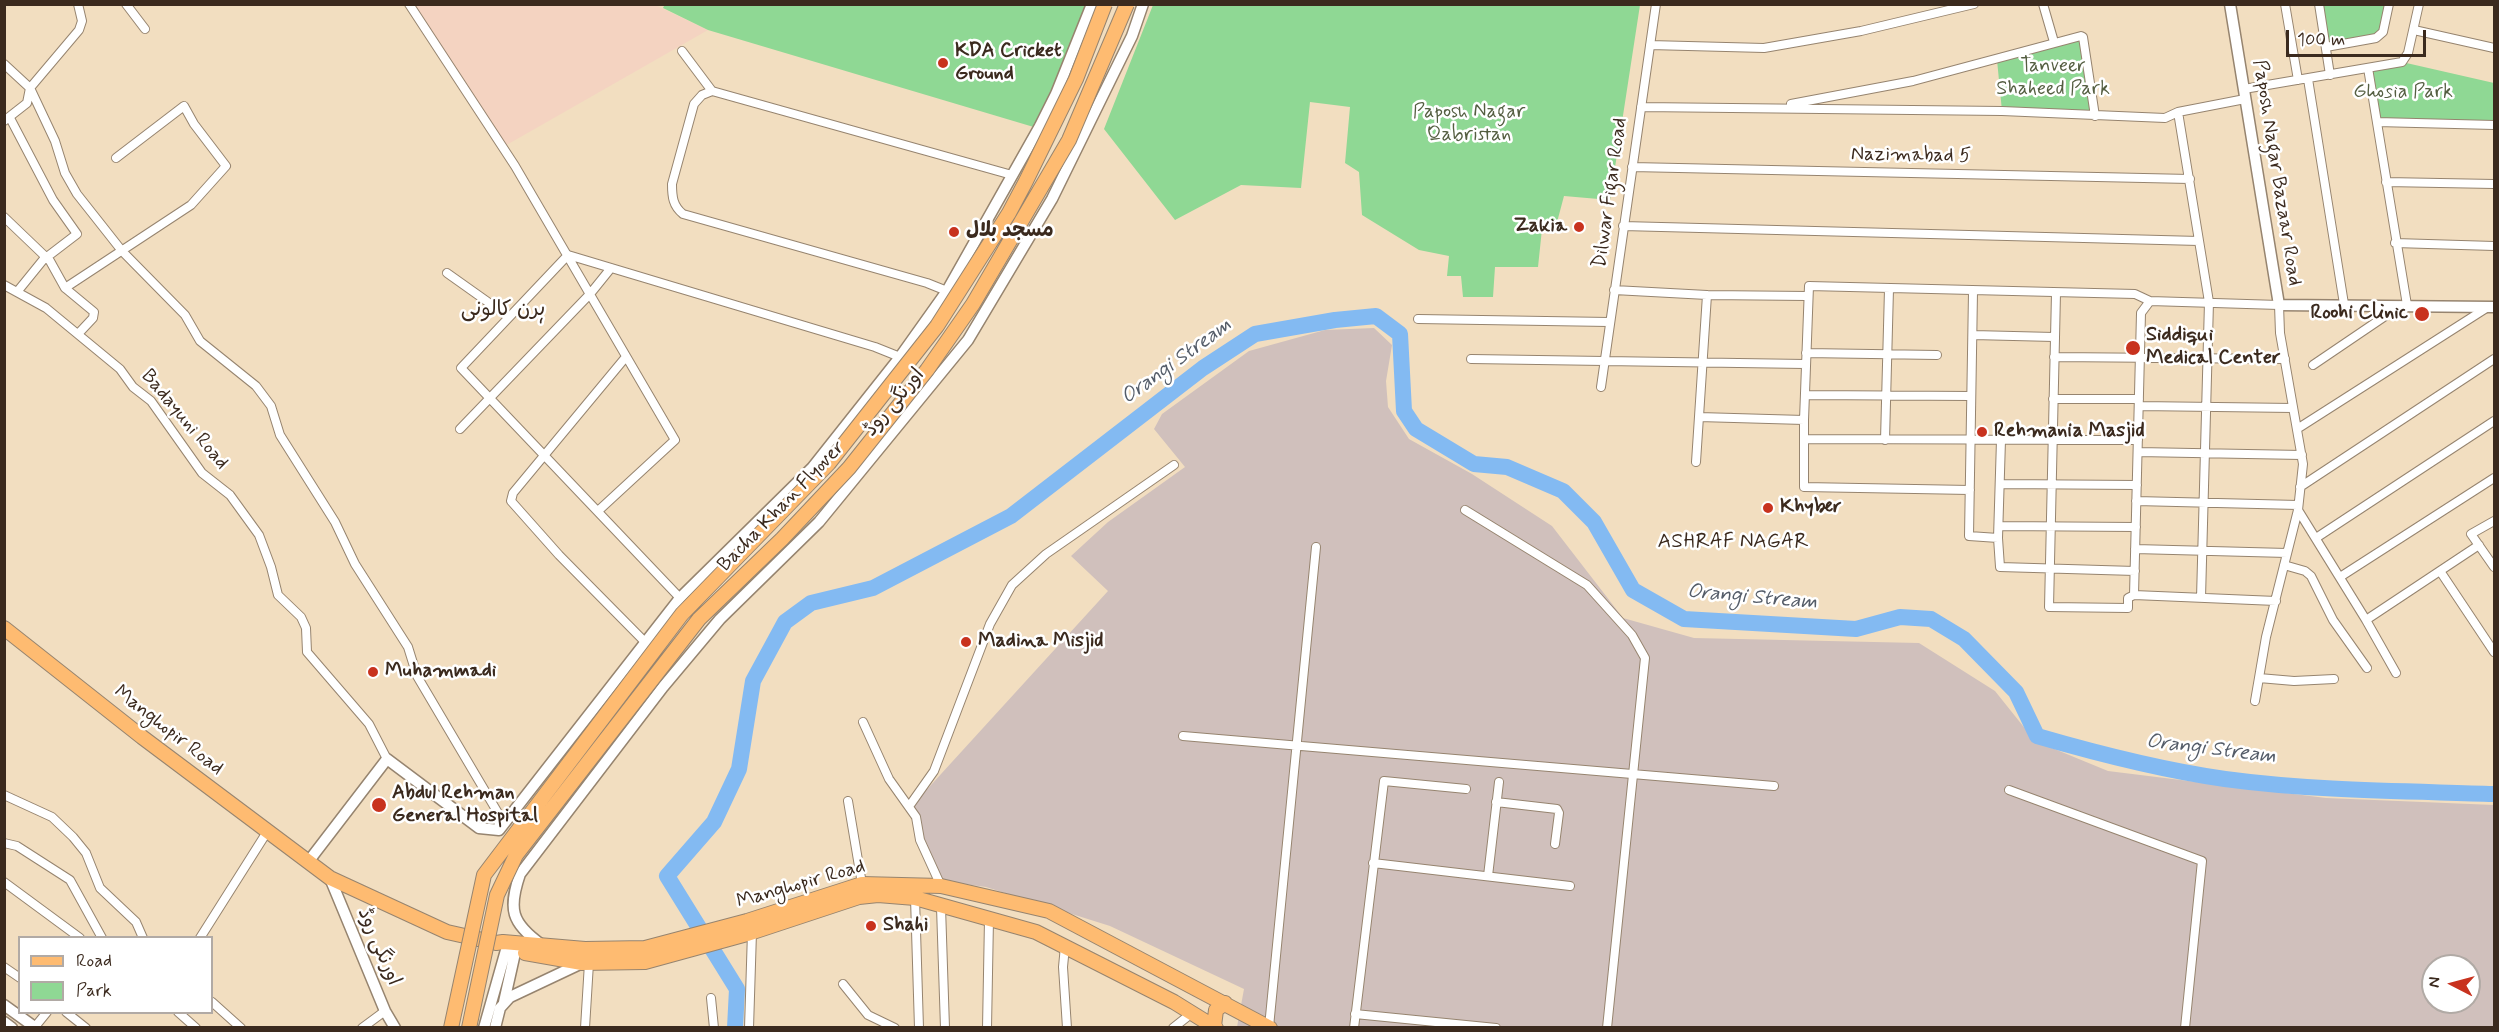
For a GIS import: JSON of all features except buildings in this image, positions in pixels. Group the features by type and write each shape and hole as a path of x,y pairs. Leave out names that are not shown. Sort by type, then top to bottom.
{"main road":[{"name":"Bacha Khan Flyover","path":"451,1028 484,875 682,614 830,463 937,326 1009,213 1076,79 1106,4"},
{"name":"Bacha Khan Flyover","path":"469,1028 497,895 516,855 699,619 849,468 927,370 973,304 1070,140 1127,4"},
{"name":"Manghopir Road","path":"4,628 330,878 447,932 586,963 645,955 748,929 859,897 878,895 915,898 1036,932 1215,1027"},
{"name":"Manghopir Road","path":"748,929 862,884 941,886 1049,911 1269,1027"},
{"name":"Manghopir Road","path":"508,946 615,950 645,955"},
{"path":"1192,1013 1205,1011 1210,1004 1210,995"},
{"path":"1215,1027 1216,1010 1225,1003"}],"street":[{"path":"17,292 47,259 75,238 76,230 53,200 7,120 27,103 30,88 79,30 82,21 78,4"},
{"path":"126,4 145,29"},
{"path":"409,4 515,166 625,358 675,440 598,511"},
{"name":"اورنگی روڈ","path":"499,830 680,598 812,468 900,357 947,291 1012,175 1056,94 1092,4"},
{"name":"اورنگی روڈ","path":"545,947 517,922 512,909 520,874 663,687 720,619 819,522 968,340 1052,199 1132,36 1143,4"},
{"name":"Dilwar Figar Road","path":"1601,387 1656,4"},
{"path":"1650,45 1764,48 1861,31 1974,4"},
{"path":"2043,4 2054,42"},
{"name":"Paposh Nagar Bazaar Road","path":"2230,4 2302,455 2298,508 2255,701"},
{"path":"2285,4 2298,80"},
{"path":"2319,4 2330,75"},
{"path":"2326,47 2376,38 2383,32 2389,4"},
{"path":"1641,107 1773,107 2165,118 2178,112 2298,80 2402,62 2408,53 2419,4"},
{"path":"2414,30 2494,48"},
{"path":"1773,107 1913,81 2054,42 2083,37 2095,116"},
{"path":"682,51 712,91 1012,175"},
{"path":"4,64 30,88 69,180 122,251 185,315 200,341 256,386 271,406 280,435 335,522 355,564 408,647 417,676 498,813 499,830 479,828 387,759 308,862"},
{"path":"2368,68 2405,305"},
{"path":"2308,78 2344,304"},
{"path":"712,91 702,96 694,104 672,184 672,198 677,209 683,214 927,283 947,291"},
{"path":"65,288 191,205 226,166 194,124 184,106 116,158"},
{"path":"2178,112 2209,302 2201,598"},
{"path":"2377,122 2494,125"},
{"name":"Nazimabad 5","path":"1632,167 2190,179"},
{"path":"2386,182 2494,184"},
{"path":"4,217 47,259 65,288 94,314 78,334"},
{"path":"1623,226 2199,241"},
{"path":"2395,243 2494,246"},
{"path":"568,255 875,347 900,357"},
{"path":"568,255 461,368 680,598"},
{"path":"460,429 590,294 610,268"},
{"path":"447,273 509,317"},
{"name":"Badayuni Road","path":"4,285 46,308 120,369 133,387 151,401 202,473 230,495 259,535 272,567 278,595 301,617 306,628 306,652 369,724 387,759"},
{"path":"1970,490 1806,488 1804,420 1809,286 1973,292 2135,294 2150,301 2279,305 2491,307"},
{"path":"1885,440 1889,289"},
{"path":"1614,290 1707,295 1807,296"},
{"path":"1973,292 1969,536 1998,538"},
{"path":"2056,293 2049,607 2128,608 2128,598 2134,595 2276,601"},
{"path":"1696,462 1707,295"},
{"path":"2134,595 2141,314 2150,301"},
{"path":"2313,365 2405,305"},
{"path":"2297,429 2491,307"},
{"path":"1418,319 1609,322"},
{"path":"1972,335 2054,337"},
{"path":"1806,353 1937,355"},
{"path":"2054,357 2285,359"},
{"path":"625,358 546,456 513,492 513,505 646,643"},
{"path":"1471,358 1805,364"},
{"path":"2300,487 2494,359"},
{"path":"1805,395 1971,396"},
{"path":"2052,399 2206,407 2294,408"},
{"path":"1699,417 1804,420"},
{"path":"2316,538 2494,421"},
{"path":"1805,439 2138,440"},
{"path":"2001,440 1998,538 2000,567 2135,571"},
{"path":"2138,452 2302,455"},
{"path":"910,805 934,771 990,624 1012,585 1046,554 1174,465"},
{"path":"2340,577 2494,478"},
{"path":"2000,484 2137,485"},
{"path":"2136,501 2203,502 2298,508 2396,673"},
{"path":"1466,510 1587,585 1641,646 1645,658 1606,1028"},
{"path":"2494,521 2471,534 2494,567"},
{"path":"1999,526 2136,527"},
{"path":"2366,620 2479,545"},
{"path":"1269,1027 1316,547"},
{"path":"2135,549 2288,553"},
{"path":"2284,565 2306,571 2311,576 2333,620 2367,668"},
{"path":"2440,571 2494,652"},
{"path":"2259,678 2294,681 2334,680"},
{"path":"863,723 889,779 910,805 919,825 920,840 941,886"},
{"path":"1184,735 1774,786"},
{"path":"1354,1028 1384,781 1466,789"},
{"path":"1488,876 1499,782"},
{"path":"2009,790 2202,861 2185,1028"},
{"path":"4,795 52,817 73,837 86,853 100,888 136,922 142,936"},
{"path":"848,801 862,884"},
{"path":"1496,802 1557,808 1559,813 1555,844"},
{"path":"201,936 267,831"},
{"path":"4,843 16,846 70,880 101,936"},
{"path":"1373,862 1570,886"},
{"name":"اورنگی روڈ","path":"330,878 385,1011 395,1028"},
{"path":"4,882 77,936"},
{"path":"915,898 919,1028"},
{"path":"941,907 945,1028"},
{"path":"987,1028 989,919"},
{"path":"748,929 749,1028"},
{"path":"495,1028 504,1002 508,946"},
{"path":"483,1028 489,1002 508,946"},
{"path":"1065,946 1063,967 1067,1028"},
{"path":"504,1002 586,963 585,1028"},
{"path":"4,967 18,977"},
{"path":"843,984 868,1015 895,1028"},
{"path":"711,998 714,1028"},
{"path":"213,1003 242,1028"},
{"path":"4,1005 35,1027 45,1014"},
{"path":"362,1028 385,1011"},
{"path":"1173,1028 1192,1013"},
{"path":"68,1014 86,1028"},
{"path":"180,1014 196,1028"},
{"path":"1355,1014 1496,1028"},
{"path":"4,1022 12,1028"}],"shaded area":[{"path":"409,5 655,5 708,30 503,147"},
{"path":"1374,328 1392,345 1386,381 1388,407 1409,439 1472,474 1552,526 1623,618 1694,638 1919,643 1995,691 2035,741 2108,771 2326,798 2494,805 2494,1027 1237,1027 1244,989 1110,926 986,887 942,881 910,808 1108,591 1071,556 1108,522 1185,467 1154,429 1162,414 1249,351 1325,330"}],"green space":[{"name":"KDA Cricket Ground","path":"665,4 1094,5 1037,128 708,30 663,8"},
{"name":"Paposh Nagar Qabristan","path":"1153,5 1640,5 1610,200 1564,196 1556,226 1542,229 1538,267 1495,267 1493,297 1463,297 1461,276 1447,276 1449,256 1419,250 1362,215 1359,172 1345,163 1350,107 1310,102 1301,188 1241,185 1175,220 1104,129"},
{"path":"2319,5 2389,5 2383,32 2376,38 2326,47"},
{"name":"Tanveer Shaheed Park","path":"2083,37 2095,116 2002,111 1997,60"},
{"name":"Ghosia Park","path":"2402,62 2494,83 2494,125 2377,122 2368,68"}],"waterway":[{"name":"Orangi Stream","path":"735,1028 737,989 667,876 714,822 739,769 753,681 785,622 811,603 873,588 1011,516 1203,368 1255,334 1335,320 1376,316 1400,334 1404,411 1416,429 1474,464 1507,467 1563,491 1594,522 1633,590 1684,619 1856,629 1900,617 1931,619 1964,639 2016,692 2037,736 2130,761 2225,779 2326,788 2494,794"}],"place":[{"name":"KDA Cricket Ground","path":"943,63"},
{"name":"Zakia","path":"1579,227"},
{"name":"مسجد بلال","path":"954,232"},
{"name":"Roohi Clinic","path":"2422,314"},
{"name":"Siddiqui Medical Center","path":"2133,348"},
{"name":"Rehmania Masjid","path":"1982,432"},
{"name":"Khyber","path":"1768,508"},
{"name":"Madina Misjid","path":"966,642"},
{"name":"Muhammadi","path":"373,672"},
{"name":"Abdul Rehman General Hospital","path":"379,805"},
{"name":"Shahi","path":"871,926"}],"district":[{"name":"ہرن کالونی","path":"503,311"},
{"name":"ASHRAF NAGAR","path":"1733,543"}]}
